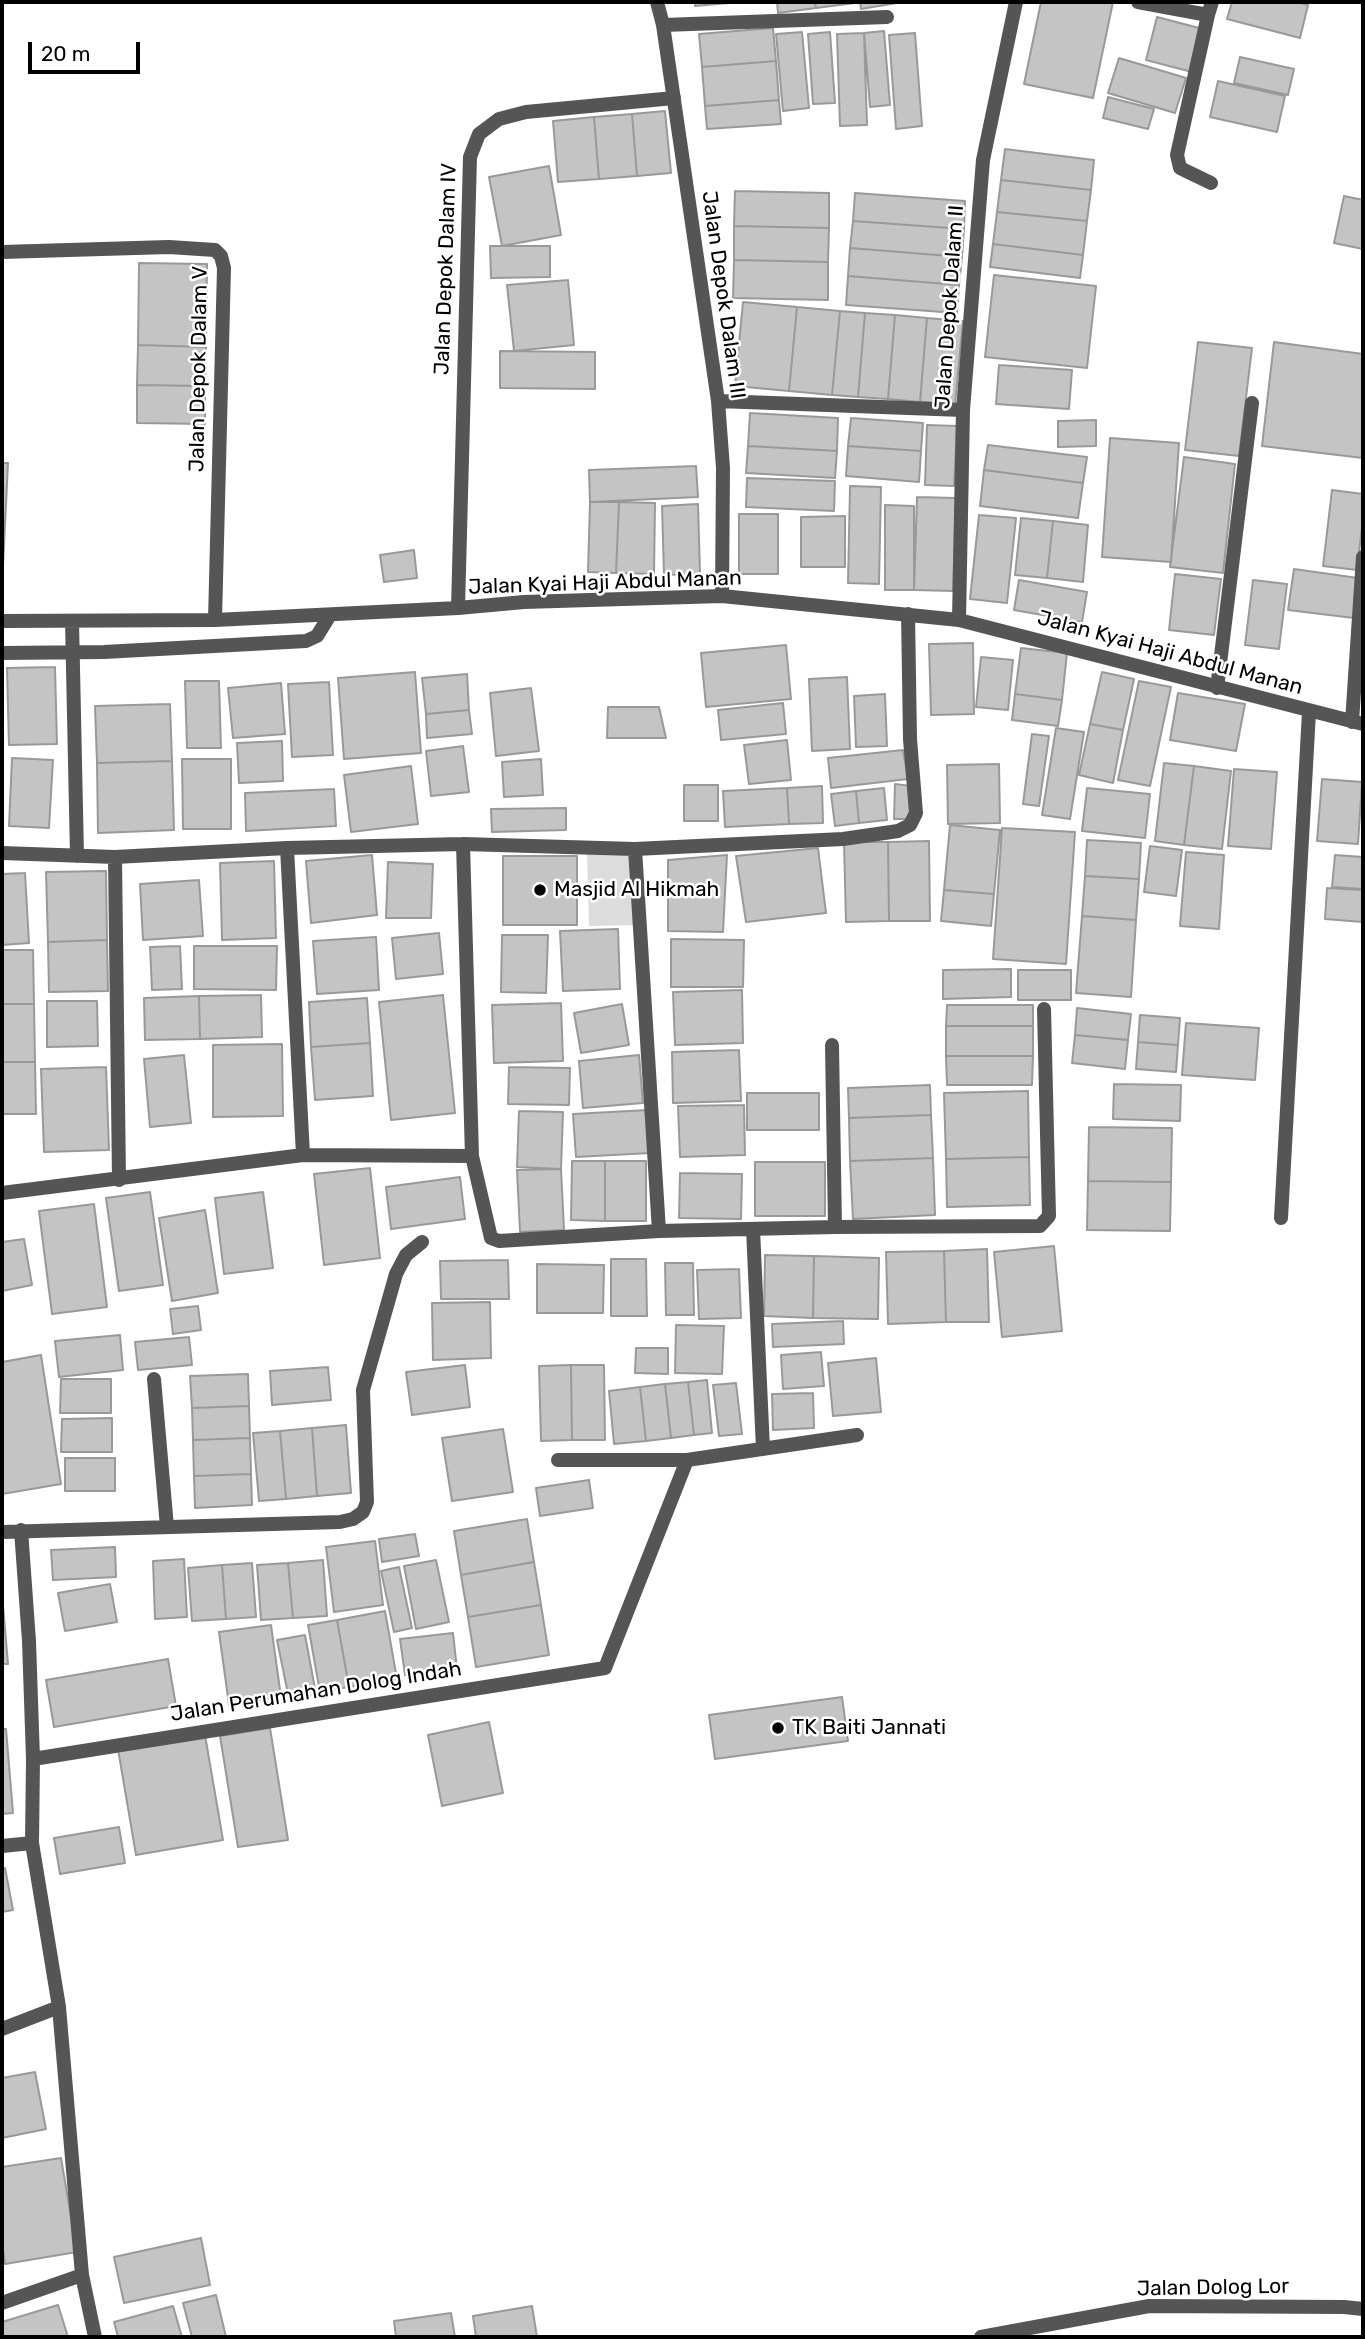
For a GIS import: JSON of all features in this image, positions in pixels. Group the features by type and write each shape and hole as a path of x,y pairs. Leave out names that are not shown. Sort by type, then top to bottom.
{"street":[{"name":"Jalan Depok Dalam III","path":"657,2 663,25 718,401 723,468 722,596"},
{"name":"Jalan Depok Dalam II","path":"959,620 963,410 983,160 1016,2"},
{"path":"1138,2 1210,8 1177,155 1180,168 1211,183"},
{"path":"663,25 887,17"},
{"name":"Jalan Depok Dalam IV","path":"458,608 470,157 474,145 479,134 499,119 526,112 674,98"},
{"name":"Jalan Depok Dalam V","path":"2,252 169,247 215,250 221,256 224,268 215,620"},
{"path":"718,401 963,410"},
{"path":"1217,688 1252,403"},
{"path":"1357,723 1363,556"},
{"name":"Jalan Kyai Haji Abdul Manan","path":"2,621 215,620 458,608 524,602 722,596 959,620 1030,636 1217,688 1357,723"},
{"path":"2,853 115,857 287,848 463,844 635,849 843,839 898,831 910,825 916,813 910,739 908,614"},
{"path":"2,653 306,641 317,636 330,615"},
{"path":"72,621 77,856"},
{"path":"1281,1218 1309,712"},
{"path":"463,844 472,1156 491,1238 499,1241 659,1231 1040,1226 1049,1216 1044,1009"},
{"path":"287,848 303,1156"},
{"path":"635,849 659,1231"},
{"path":"115,857 119,1180"},
{"path":"832,1045 835,1227"},
{"path":"2,1193 303,1156 472,1156"},
{"path":"753,1229 763,1449"},
{"path":"2,1532 340,1522 363,1512 367,1502 363,1390 396,1275 406,1255 422,1242"},
{"path":"154,1378 167,1527"},
{"path":"558,1460 687,1460 857,1435"},
{"name":"Jalan Perumahan Dolog Indah","path":"33,1759 605,1668 687,1460"},
{"path":"21,1530 29,1641 33,1759 32,1843 59,2007 82,2275 95,2337"},
{"path":"2,1846 32,1843"},
{"path":"2,2029 59,2007"},
{"path":"2,2302 82,2275"},
{"name":"Jalan Dolog Lor","path":"981,2337 1149,2306 1363,2309"}],"shaded area":[{"path":"640,851 642,925 589,926 587,853"}],"building":[{"path":"695,2 740,2 695,6"},
{"path":"777,2 815,2 816,8 778,13"},
{"path":"815,2 855,2 855,3 816,8"},
{"path":"860,2 903,2 861,9"},
{"path":"1041,2 1113,2 1093,98 1024,84"},
{"path":"1232,2 1296,2 1308,5 1300,38 1227,19"},
{"path":"1157,17 1203,29 1192,72 1146,60"},
{"path":"773,28 776,61 702,67 699,34"},
{"path":"884,31 890,105 870,107 864,33"},
{"path":"802,32 809,108 783,111 776,34"},
{"path":"830,32 835,103 813,104 808,34"},
{"path":"864,33 867,125 840,126 837,34"},
{"path":"915,33 922,126 896,129 889,35"},
{"path":"1240,57 1294,69 1288,95 1234,83"},
{"path":"1119,58 1186,78 1175,113 1108,93"},
{"path":"776,61 779,100 705,106 702,67"},
{"path":"1218,81 1285,96 1277,132 1210,117"},
{"path":"1108,97 1154,109 1148,129 1103,118"},
{"path":"779,100 781,124 707,129 705,106"},
{"path":"665,111 671,173 637,176 632,114"},
{"path":"632,114 637,176 599,179 594,117"},
{"path":"594,117 599,179 558,182 553,121"},
{"path":"1005,149 1094,160 1091,190 1001,180"},
{"path":"549,166 561,235 502,246 489,177"},
{"path":"1001,180 1091,190 1087,221 997,212"},
{"path":"735,191 829,193 829,228 734,226"},
{"path":"855,193 965,201 964,229 853,221"},
{"path":"1344,196 1363,200 1363,249 1334,243"},
{"path":"997,212 1087,221 1083,255 993,244"},
{"path":"853,221 964,229 962,257 850,248"},
{"path":"734,226 829,228 828,262 734,260"},
{"path":"993,244 1083,255 1080,278 990,267"},
{"path":"490,246 550,246 550,277 491,278"},
{"path":"850,248 962,257 959,285 848,276"},
{"path":"734,260 828,262 828,300 733,298"},
{"path":"139,263 207,264 206,347 138,345"},
{"path":"994,275 1096,286 1087,368 985,357"},
{"path":"848,276 959,285 957,313 846,305"},
{"path":"568,280 574,345 514,351 507,285"},
{"path":"743,302 797,307 789,391 735,386"},
{"path":"797,307 840,311 832,395 789,391"},
{"path":"840,311 865,313 858,397 832,395"},
{"path":"865,313 895,315 888,399 858,397"},
{"path":"895,315 927,318 920,402 888,399"},
{"path":"927,318 963,321 955,405 920,402"},
{"path":"1198,342 1252,348 1239,456 1185,450"},
{"path":"1274,342 1363,354 1363,458 1262,446"},
{"path":"138,345 206,347 205,386 137,385"},
{"path":"500,351 595,352 595,389 500,388"},
{"path":"999,365 1072,370 1069,409 996,404"},
{"path":"137,385 205,386 205,424 137,423"},
{"path":"750,413 838,418 837,451 748,446"},
{"path":"851,418 923,423 921,451 848,446"},
{"path":"1096,420 1096,446 1058,447 1058,421"},
{"path":"927,425 957,426 954,486 925,485"},
{"path":"1110,438 1179,443 1171,562 1102,557"},
{"path":"988,445 1087,457 1083,483 984,470"},
{"path":"748,446 837,451 835,478 746,473"},
{"path":"848,446 921,451 919,482 846,476"},
{"path":"1184,457 1235,464 1223,573 1170,567"},
{"path":"2,463 8,463 2,587"},
{"path":"696,466 698,497 590,502 589,470"},
{"path":"984,470 1083,483 1078,518 980,506"},
{"path":"747,478 835,481 834,511 746,507"},
{"path":"850,486 881,487 879,584 848,583"},
{"path":"1332,490 1363,494 1357,570 1323,566"},
{"path":"917,497 956,498 953,591 914,590"},
{"path":"590,502 619,502 616,573 588,572"},
{"path":"619,502 655,503 654,574 616,573"},
{"path":"698,504 700,574 664,575 662,506"},
{"path":"885,505 914,506 914,590 885,590"},
{"path":"739,514 778,514 778,574 739,574"},
{"path":"979,515 1016,518 1007,603 970,599"},
{"path":"845,516 845,567 801,567 801,517"},
{"path":"1021,518 1053,521 1047,578 1015,575"},
{"path":"1053,521 1088,525 1083,582 1047,578"},
{"path":"414,550 417,578 384,582 380,555"},
{"path":"1294,569 1358,578 1354,618 1288,610"},
{"path":"1175,574 1221,579 1214,635 1169,630"},
{"path":"1019,580 1087,592 1082,622 1014,610"},
{"path":"1253,580 1287,584 1279,649 1245,645"},
{"path":"973,643 974,714 931,715 929,644"},
{"path":"786,645 791,699 706,707 701,653"},
{"path":"1021,648 1067,653 1062,700 1015,694"},
{"path":"981,657 1013,660 1008,710 976,707"},
{"path":"55,667 57,744 9,745 7,668"},
{"path":"415,672 421,753 344,759 338,678"},
{"path":"1102,672 1134,679 1123,730 1090,724"},
{"path":"467,674 469,710 426,714 422,678"},
{"path":"847,677 850,749 812,751 809,679"},
{"path":"185,681 219,681 221,748 187,748"},
{"path":"1139,681 1171,687 1150,786 1118,780"},
{"path":"329,682 333,755 292,757 288,684"},
{"path":"281,683 285,734 233,738 228,688"},
{"path":"531,688 539,751 496,756 490,693"},
{"path":"1178,693 1245,704 1236,751 1170,740"},
{"path":"885,694 887,746 856,747 854,696"},
{"path":"1015,694 1062,700 1058,726 1012,720"},
{"path":"783,703 786,734 721,740 718,710"},
{"path":"170,704 172,761 97,763 95,706"},
{"path":"608,707 659,707 666,738 607,738"},
{"path":"469,710 472,734 427,738 426,714"},
{"path":"1090,724 1123,730 1113,783 1079,775"},
{"path":"1056,728 1084,732 1070,819 1042,815"},
{"path":"1032,734 1049,736 1039,806 1023,804"},
{"path":"787,740 791,780 749,784 744,745"},
{"path":"282,741 283,781 239,783 237,743"},
{"path":"463,746 469,792 431,796 426,751"},
{"path":"903,750 908,779 831,788 828,758"},
{"path":"12,758 53,760 49,828 9,826"},
{"path":"182,759 231,759 231,829 183,829"},
{"path":"541,759 543,795 504,797 502,762"},
{"path":"172,761 174,830 98,833 97,763"},
{"path":"1164,763 1194,766 1184,845 1155,841"},
{"path":"999,764 1000,823 948,824 947,765"},
{"path":"411,766 418,824 351,832 344,775"},
{"path":"1194,766 1231,771 1222,849 1184,845"},
{"path":"1234,769 1277,772 1271,849 1228,846"},
{"path":"1322,779 1362,782 1358,844 1317,841"},
{"path":"895,784 911,786 912,819 894,819"},
{"path":"684,785 718,785 718,821 684,821"},
{"path":"822,786 823,823 789,824 787,788"},
{"path":"787,788 789,824 725,827 723,791"},
{"path":"884,788 887,820 859,823 856,791"},
{"path":"1087,788 1150,794 1145,838 1082,831"},
{"path":"334,789 336,826 246,831 245,793"},
{"path":"856,791 859,823 835,826 831,794"},
{"path":"566,808 566,830 492,832 491,809"},
{"path":"950,825 1000,830 994,894 944,890"},
{"path":"1002,828 1075,832 1066,964 993,959"},
{"path":"1087,840 1141,843 1139,879 1085,876"},
{"path":"929,841 930,921 889,921 888,842"},
{"path":"844,842 888,842 889,921 846,922"},
{"path":"1150,846 1182,850 1176,896 1144,892"},
{"path":"818,848 826,913 746,922 736,856"},
{"path":"1186,852 1224,855 1219,929 1180,926"},
{"path":"372,855 377,915 311,923 306,861"},
{"path":"727,855 723,932 668,931 668,860"},
{"path":"1335,855 1363,857 1363,889 1332,887"},
{"name":"Masjid Al Hikmah","path":"503,856 577,856 577,925 503,925"},
{"path":"274,861 276,938 222,940 220,863"},
{"path":"388,862 433,864 431,918 386,918"},
{"path":"106,871 107,940 48,942 46,872"},
{"path":"25,873 29,943 2,945 2,874"},
{"path":"1085,876 1139,879 1136,920 1082,916"},
{"path":"199,880 203,936 143,940 140,884"},
{"path":"1327,888 1363,890 1363,922 1325,919"},
{"path":"944,890 994,894 991,926 941,921"},
{"path":"1082,916 1136,920 1131,997 1076,993"},
{"path":"618,929 620,989 563,991 560,931"},
{"path":"439,933 443,974 396,979 392,938"},
{"path":"502,935 548,935 546,993 501,992"},
{"path":"376,937 379,990 317,994 313,941"},
{"path":"671,939 744,940 743,987 671,987"},
{"path":"107,940 108,991 49,992 48,942"},
{"path":"180,946 182,989 152,990 150,947"},
{"path":"194,946 277,946 276,990 194,989"},
{"path":"2,950 33,950 34,1004 2,1004"},
{"path":"1011,969 1011,997 943,999 943,970"},
{"path":"1018,970 1071,970 1071,1000 1018,1000"},
{"path":"742,990 743,1043 675,1045 673,992"},
{"path":"261,995 262,1037 200,1039 199,996"},
{"path":"443,995 455,1113 391,1120 379,1002"},
{"path":"199,996 200,1039 145,1040 144,998"},
{"path":"367,998 370,1043 311,1047 309,1002"},
{"path":"47,1001 97,1001 98,1046 47,1047"},
{"path":"561,1003 563,1061 494,1063 492,1005"},
{"path":"2,1004 34,1004 35,1062 2,1062"},
{"path":"622,1004 629,1045 581,1053 574,1013"},
{"path":"947,1005 1033,1005 1033,1026 946,1026"},
{"path":"1077,1008 1131,1014 1128,1040 1075,1035"},
{"path":"1140,1015 1180,1018 1178,1045 1138,1042"},
{"path":"1186,1023 1259,1028 1255,1080 1182,1075"},
{"path":"946,1026 1033,1026 1033,1056 946,1056"},
{"path":"1075,1035 1128,1040 1125,1069 1072,1063"},
{"path":"1138,1042 1178,1045 1176,1072 1136,1069"},
{"path":"370,1043 373,1096 315,1100 311,1047"},
{"path":"282,1044 283,1116 213,1117 213,1045"},
{"path":"739,1050 741,1101 673,1103 672,1052"},
{"path":"184,1055 191,1123 150,1127 144,1059"},
{"path":"639,1055 643,1103 583,1108 579,1061"},
{"path":"946,1056 1033,1056 1032,1085 947,1085"},
{"path":"2,1062 35,1062 36,1114 2,1114"},
{"path":"106,1067 109,1150 44,1152 41,1069"},
{"path":"509,1067 570,1068 569,1105 508,1104"},
{"path":"1114,1084 1181,1085 1180,1121 1113,1119"},
{"path":"930,1085 931,1115 849,1118 848,1088"},
{"path":"1028,1091 1029,1157 946,1159 944,1093"},
{"path":"747,1093 819,1093 819,1130 747,1130"},
{"path":"744,1105 745,1155 680,1157 678,1106"},
{"path":"648,1110 650,1153 576,1157 573,1114"},
{"path":"519,1111 563,1112 561,1169 517,1167"},
{"path":"931,1115 933,1158 850,1161 849,1118"},
{"path":"1089,1127 1172,1128 1171,1182 1088,1181"},
{"path":"1029,1157 1030,1205 947,1207 946,1159"},
{"path":"933,1158 935,1215 853,1219 850,1161"},
{"path":"572,1161 605,1161 605,1221 571,1220"},
{"path":"605,1161 646,1161 646,1221 605,1221"},
{"path":"755,1162 825,1162 825,1216 755,1216"},
{"path":"370,1168 380,1258 324,1265 314,1174"},
{"path":"561,1169 564,1230 520,1232 517,1170"},
{"path":"680,1173 742,1174 741,1219 679,1218"},
{"path":"460,1177 465,1219 391,1229 386,1187"},
{"path":"1088,1181 1171,1182 1170,1231 1087,1230"},
{"path":"150,1192 163,1285 119,1291 106,1198"},
{"path":"263,1192 273,1268 224,1274 215,1198"},
{"path":"94,1204 107,1307 52,1314 39,1211"},
{"path":"205,1210 218,1293 172,1301 159,1218"},
{"path":"24,1239 32,1285 2,1291 2,1242"},
{"path":"1054,1246 1062,1331 1002,1337 994,1252"},
{"path":"987,1249 989,1322 946,1322 944,1251"},
{"path":"944,1251 946,1322 888,1324 886,1252"},
{"path":"765,1255 814,1256 813,1318 764,1316"},
{"path":"814,1256 879,1258 878,1319 813,1318"},
{"path":"611,1259 646,1259 647,1316 611,1316"},
{"path":"508,1260 509,1299 441,1299 440,1261"},
{"path":"665,1263 693,1263 694,1315 666,1315"},
{"path":"537,1264 604,1265 603,1313 537,1313"},
{"path":"739,1269 741,1318 699,1319 697,1270"},
{"path":"490,1302 491,1358 433,1360 432,1303"},
{"path":"198,1306 201,1330 173,1334 170,1309"},
{"path":"843,1321 844,1344 773,1347 772,1324"},
{"path":"676,1325 724,1326 722,1374 675,1373"},
{"path":"120,1335 123,1370 59,1377 55,1341"},
{"path":"189,1337 192,1365 138,1370 135,1342"},
{"path":"636,1348 668,1348 668,1374 635,1373"},
{"path":"821,1352 824,1386 783,1389 781,1355"},
{"path":"41,1355 61,1484 2,1494 2,1362"},
{"path":"876,1358 881,1412 833,1416 828,1363"},
{"path":"465,1365 470,1407 412,1415 406,1372"},
{"path":"571,1365 572,1440 541,1441 539,1366"},
{"path":"571,1365 604,1365 605,1440 572,1440"},
{"path":"328,1367 331,1400 272,1405 270,1371"},
{"path":"248,1374 249,1406 192,1408 190,1376"},
{"path":"61,1379 111,1379 111,1413 60,1413"},
{"path":"707,1380 712,1433 694,1435 688,1382"},
{"path":"688,1382 694,1435 671,1438 665,1384"},
{"path":"736,1383 742,1434 719,1436 713,1385"},
{"path":"665,1384 671,1438 646,1441 640,1387"},
{"path":"640,1387 646,1441 614,1444 609,1391"},
{"path":"813,1393 814,1428 773,1430 772,1394"},
{"path":"249,1406 250,1438 193,1440 192,1408"},
{"path":"112,1418 112,1452 61,1452 62,1419"},
{"path":"346,1425 351,1493 317,1496 312,1428"},
{"path":"312,1428 317,1496 286,1499 280,1431"},
{"path":"503,1429 513,1492 452,1501 442,1438"},
{"path":"280,1431 286,1499 259,1501 253,1433"},
{"path":"250,1438 251,1474 194,1476 193,1440"},
{"path":"65,1458 115,1458 115,1491 65,1491"},
{"path":"251,1474 252,1505 195,1508 194,1476"},
{"path":"589,1480 593,1508 540,1516 536,1488"},
{"path":"527,1519 534,1562 461,1575 454,1531"},
{"path":"415,1534 419,1556 382,1562 379,1539"},
{"path":"375,1541 383,1605 334,1612 326,1547"},
{"path":"115,1547 116,1577 53,1580 51,1550"},
{"path":"184,1559 187,1617 155,1619 153,1561"},
{"path":"323,1560 327,1616 293,1618 288,1563"},
{"path":"436,1560 449,1622 416,1629 404,1566"},
{"path":"534,1562 541,1605 468,1617 461,1575"},
{"path":"252,1563 256,1617 226,1619 222,1565"},
{"path":"288,1563 293,1618 261,1620 257,1565"},
{"path":"222,1565 226,1619 192,1621 188,1568"},
{"path":"399,1567 412,1628 394,1632 381,1571"},
{"path":"110,1584 117,1622 65,1631 58,1593"},
{"path":"2,1594 8,1664 2,1664"},
{"path":"541,1605 549,1655 476,1667 468,1617"},
{"path":"385,1611 397,1679 349,1687 337,1620"},
{"path":"337,1620 349,1687 320,1692 308,1625"},
{"path":"271,1625 281,1697 229,1705 219,1632"},
{"path":"453,1633 457,1669 405,1675 400,1639"},
{"path":"305,1635 316,1694 289,1699 277,1640"},
{"path":"168,1659 176,1706 54,1727 46,1680"},
{"name":"TK Baiti Jannati","path":"842,1697 848,1741 715,1759 709,1715"},
{"path":"489,1722 503,1793 442,1806 428,1735"},
{"path":"270,1728 288,1840 238,1847 220,1736"},
{"path":"2,1729 6,1729 13,1813 2,1814"},
{"path":"205,1735 223,1840 136,1855 118,1749"},
{"path":"119,1827 125,1863 60,1874 54,1838"},
{"path":"2,1868 5,1868 13,1910 2,1912"},
{"path":"35,2072 46,2129 2,2138 2,2078"},
{"path":"61,2158 77,2252 5,2264 2,2242 2,2167"},
{"path":"201,2238 210,2285 124,2303 114,2257"},
{"path":"216,2295 226,2337 192,2337 183,2303"},
{"path":"58,2305 68,2337 2,2337 2,2322"},
{"path":"173,2306 182,2337 118,2337 114,2322"},
{"path":"532,2306 537,2337 476,2337 473,2316"},
{"path":"451,2313 455,2337 396,2337 394,2321"}],"place":[{"name":"Masjid Al Hikmah","path":"540,890"},
{"name":"TK Baiti Jannati","path":"778,1728"}]}
